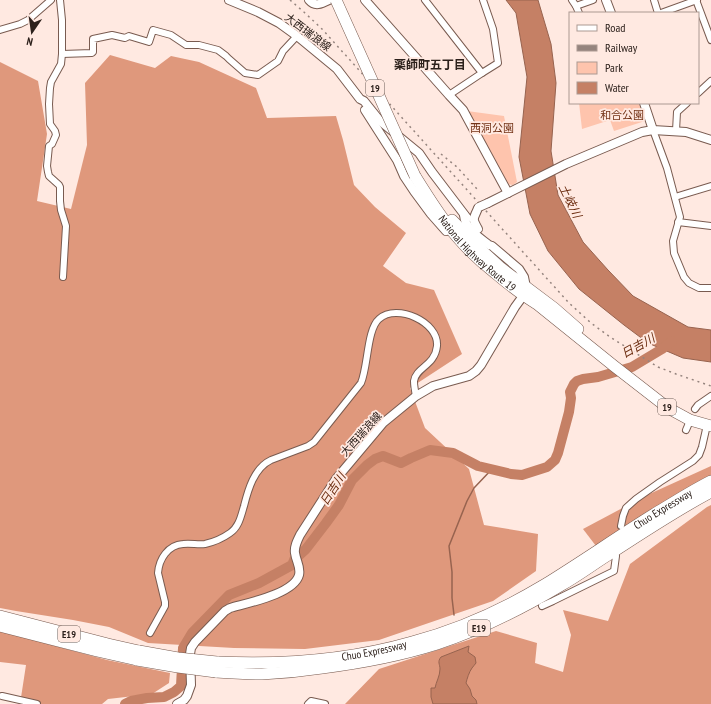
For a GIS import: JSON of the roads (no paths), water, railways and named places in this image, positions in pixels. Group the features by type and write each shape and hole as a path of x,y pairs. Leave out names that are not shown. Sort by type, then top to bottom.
{"highway":[{"name":"National Highway Route 19","path":"336,0 430,201 457,238 476,258 525,291"},
{"name":"National Highway Route 19","path":"344,0 417,174 427,185 448,216 537,304 631,376 668,408 690,420 710,423"},
{"name":"Chuo Expressway","path":"0,616 108,644 178,667 217,667 292,662 327,659 371,652 438,634 465,624 500,608 543,585 642,521 711,481"},
{"name":"Chuo Expressway","path":"217,667 261,674 289,672 375,660 412,652 438,644 486,625 561,586 711,492"},
{"name":"Chuo Expressway","path":"0,626 97,651 138,655"}],"main road":[{"name":"大西瑞浪線","path":"229,0 258,12 279,23 297,36 337,69 360,99"},
{"path":"308,0 316,5 321,5 329,0"},
{"path":"365,0 463,110 508,193"},
{"path":"606,0 611,12"},
{"path":"360,99 364,101 380,121 419,153 464,215 491,242 492,246"},
{"path":"360,99 361,103 397,160 404,176 431,214 451,236 476,258"},
{"path":"644,104 653,130"},
{"path":"464,215 475,208 479,208 566,164 642,132 653,130 686,132 711,140"},
{"path":"397,160 396,156 406,146 411,146"},
{"path":"478,229 474,221 474,215 479,208"},
{"path":"464,215 465,221 471,230 519,269 524,278 525,291"},
{"name":"大西瑞浪線","path":"176,704 185,702 188,696 191,685 190,654 191,648 195,642 225,611 230,608 272,596 286,589 296,580 299,568 295,552 300,535 336,479 383,424 416,396 433,386 470,376 476,371 525,291"}],"street":[{"path":"0,30 28,20 51,0"},
{"path":"60,0 62,20 61,64 51,82 49,104 50,124 56,135 52,144 48,146 47,166 50,176 60,187 61,210 66,222 63,277"},
{"path":"425,0 482,73"},
{"path":"449,96 498,63 492,29 483,0"},
{"path":"572,0 579,12"},
{"path":"576,6 593,0"},
{"path":"654,0 660,12"},
{"path":"663,12 697,0 711,38"},
{"path":"62,54 92,53 94,52 93,39 112,35 125,38 129,36 149,42 153,30 171,35 186,45 200,45 218,50 245,73 258,75 278,61 283,51 297,36"},
{"path":"699,92 711,81"},
{"path":"676,131 677,112 686,104"},
{"path":"653,130 668,168 680,217 673,241 674,253 684,277 689,283 699,288 711,288"},
{"path":"675,197 711,186"},
{"path":"678,222 711,226"},
{"path":"150,633 165,606 158,573 163,556 175,545 205,544 218,540 232,532 237,526 253,480 266,462 308,446 314,442 361,383 375,323 378,319 389,313 399,312 420,320 431,330 437,341 437,347 433,359 416,375 414,380 416,396"},
{"path":"695,409 698,405 711,396"},
{"path":"686,430 689,423"},
{"path":"621,526 626,508 636,499 693,461 699,455 710,423"},
{"path":"542,606 614,571 616,556"},
{"path":"2,696 36,704"},
{"path":"308,704 310,701 325,704"}],"water":[{"path":"506,0 538,0 551,44 556,83 551,151 558,195 583,242 633,296 688,327 711,330 711,362 683,358 648,343 579,289 548,251 530,214 519,157 527,77 516,13"},
{"path":"469,646 468,652 475,657 476,663 470,671 466,683 477,704 433,704 431,688 435,688 439,677 439,662 441,657"}],"waterway":[{"name":"日吉川","path":"125,704 131,701 147,698 164,697 174,692 181,686 183,648 192,633 229,595 259,583 292,565 294,560 306,549 339,505 352,480 375,459 383,456 401,463 430,450 453,453 478,466 511,474 522,475 547,467 555,460 558,453 569,412 571,398 570,392 574,384 583,379 598,377 632,367 662,349 672,341"},
{"path":"454,615 449,546 467,501 474,488 492,469"}],"railway":[{"path":"290,0 322,29 569,303 591,323 610,337 658,367 711,386"},
{"path":"441,154 457,167 477,189"}],"district":[{"name":"薬師町五丁目","path":"430,65"}],"park label":[{"name":"和合公園","path":"622,115"},
{"name":"西洞公園","path":"492,128"}],"water label":[{"name":"土岐川","path":"570,201"}]}
